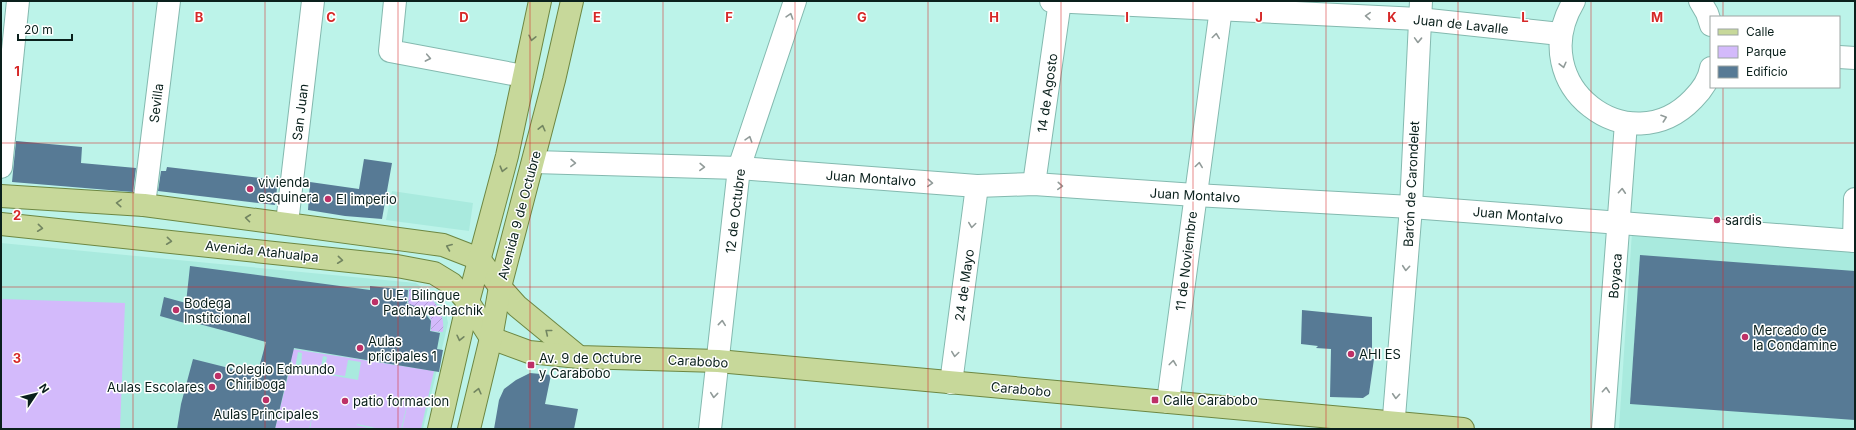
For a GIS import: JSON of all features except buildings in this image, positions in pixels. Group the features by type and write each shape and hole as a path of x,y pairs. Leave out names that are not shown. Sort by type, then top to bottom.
{"main road":[{"name":"Avenida 9 de Octubre","path":"439,429 468,302 507,156 540,1"},
{"name":"Avenida 9 de Octubre","path":"468,429 491,338 500,287 534,162 572,1"},
{"path":"1,196 144,205 443,245 479,259 500,287 517,306 578,357"},
{"name":"Avenida Atahualpa","path":"1,224 397,266 434,273 452,284 468,302 491,338"},
{"name":"Carabobo","path":"491,338 528,352 578,357 718,361 1168,402 1394,426 1463,429"}],"street":[{"path":"1,167 18,1"},
{"name":"Sevilla","path":"144,205 169,1"},
{"name":"San Juan","path":"287,223 313,1"},
{"path":"395,1 390,51 523,76"},
{"name":"12 de Octubre","path":"710,429 739,168 795,1"},
{"name":"Juan de Lavalle","path":"1057,1 1420,10 1560,34"},
{"name":"14 de Agosto","path":"1034,184 1057,1"},
{"path":"1574,1 1566,15 1560,34 1560,54 1565,74 1575,92 1589,106 1607,117 1626,123 1647,123 1668,117 1686,106 1700,91 1710,70"},
{"path":"1700,1 1710,22"},
{"name":"11 de Noviembre","path":"1168,402 1221,5"},
{"name":"Barón de Carondelet","path":"1394,426 1411,207 1420,10"},
{"path":"1840,57 1855,58"},
{"name":"Boyaca","path":"1603,429 1620,224 1626,123"},
{"name":"Juan Montalvo","path":"534,162 739,168 977,186 1034,184 1411,207 1854,241"},
{"name":"24 de Mayo","path":"951,383 977,186"},
{"path":"1854,241 1855,199"}],"shaded area":[{"path":"392,191 473,203 469,231 386,220"},
{"name":"Mercado de la Condamine","path":"1632,232 1855,249 1855,429 1619,428"},
{"name":"Colegio Edmundo Chiriboga","path":"1,243 416,283 437,299 445,309 448,323 423,429 1,429"}],"green space":[{"path":"409,289 424,294 435,303 442,317 443,332 431,331 431,320 427,313 419,308 408,306"},
{"path":"1,299 125,303 120,429 1,429"},
{"name":"patio formacion","path":"285,348 434,371 421,429 402,429 411,389 401,429 380,429 357,424 373,429 310,429 313,413 309,429 275,429 290,368 358,380 361,362 348,360 345,376 324,373 327,357 323,356 320,372 301,369 302,353 298,352 295,368"}],"place":[{"name":"vivienda esquinera","path":"250,189"},
{"name":"El imperio","path":"328,199"},
{"name":"sardis","path":"1717,220"},
{"name":"U.E. Bilingue Pachayachachik","path":"375,302"},
{"name":"Bodega Institcional","path":"176,310"},
{"name":"Mercado de la Condamine","path":"1745,337"},
{"name":"Aulas pricipales 1","path":"360,348"},
{"name":"AHI ES","path":"1351,354"},
{"name":"Av. 9 de Octubre y Carabobo","path":"531,365"},
{"name":"Colegio Edmundo Chiriboga","path":"218,376"},
{"name":"Aulas Escolares","path":"212,387"},
{"name":"Aulas Principales","path":"266,400"},
{"name":"Calle Carabobo","path":"1155,400"},
{"name":"patio formacion","path":"345,401"}]}
